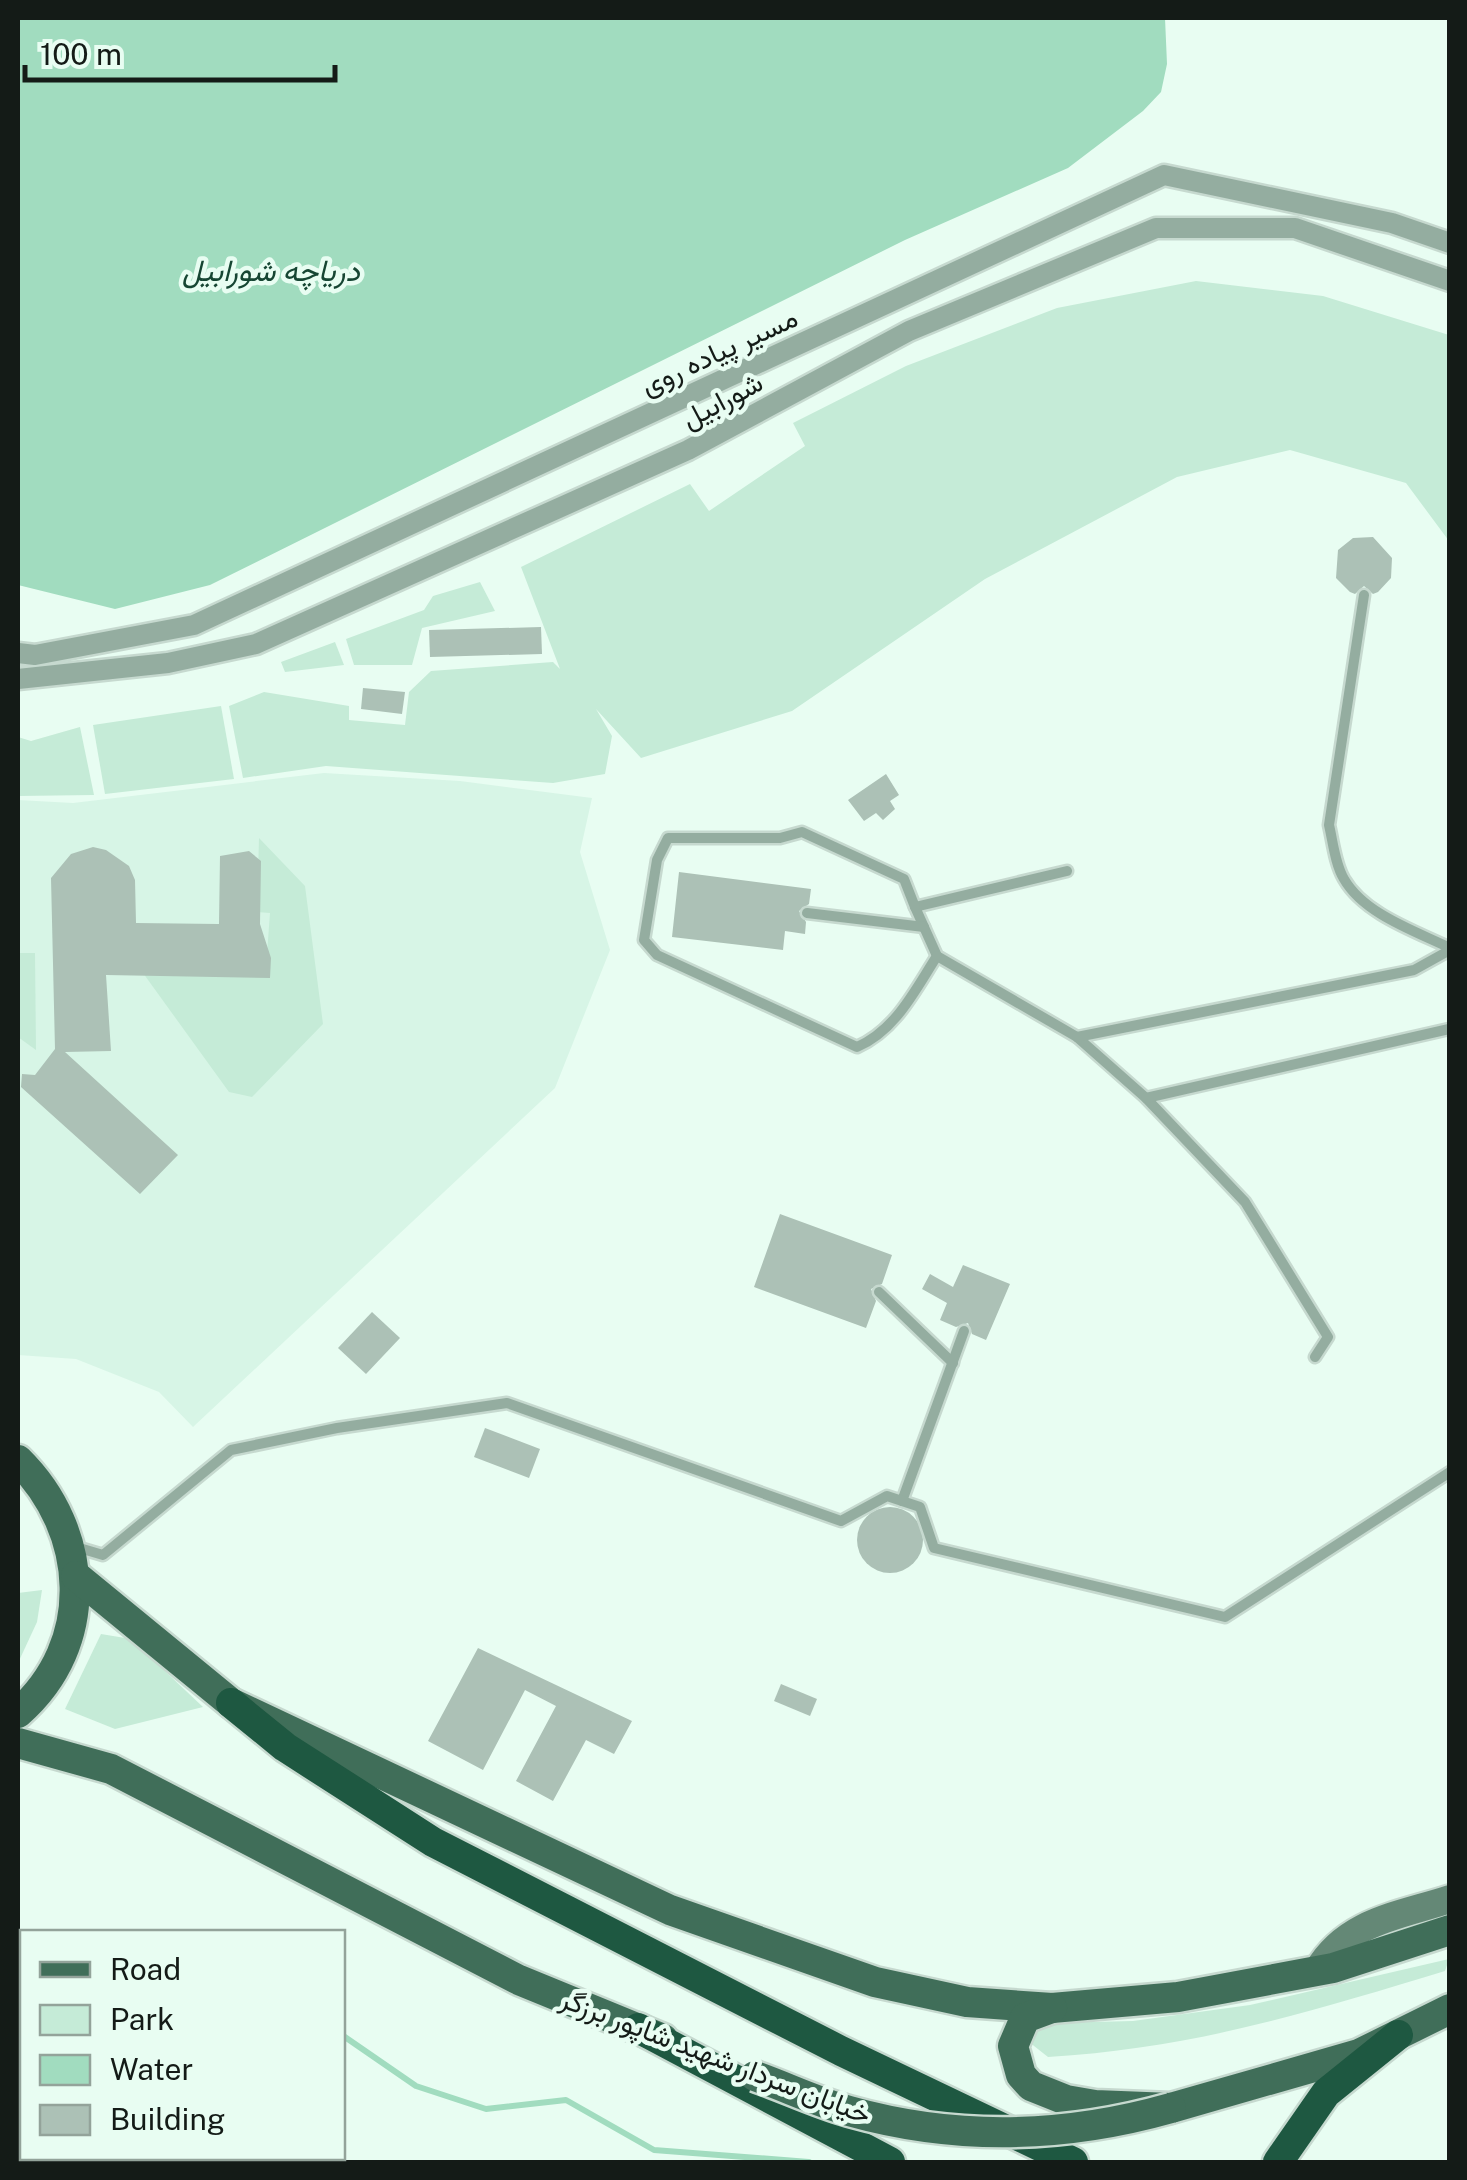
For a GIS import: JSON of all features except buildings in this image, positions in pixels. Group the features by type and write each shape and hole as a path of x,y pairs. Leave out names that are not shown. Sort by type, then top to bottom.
{"highway":[{"path":"231,1703 285,1748 434,1842 841,2051 1074,2162"},
{"path":"638,2028 890,2162"},
{"path":"1278,2162 1326,2093 1398,2035"}],"main road":[{"path":"18,1460 48,1495 71,1545 76,1576 75,1608 62,1653 38,1693 18,1713"},
{"path":"76,1576 231,1703 602,1879 768,1948 927,1996 1052,2008 1178,1997 1318,1970 1450,1930"},
{"name":"خیابان سردار شهید شاپور برزگر","path":"18,1744 111,1769 519,1980 755,2076 876,2118 1006,2132 1082,2130 1358,2054 1450,2008"},
{"path":"1318,1970 1330,1950 1348,1933 1450,1899"},
{"path":"1052,2008 1026,2018 1013,2046 1021,2075 1032,2086 1066,2100 1171,2108"}],"street":[{"name":"مسیر پیاده روی","path":"18,653 36,654 194,624 1164,176 1392,223 1450,243"},
{"name":"شورابیل","path":"18,679 151,665 256,644 688,450 910,331 1156,228 1296,228 1450,280"}],"lane":[{"path":"1364,595 1330,825 1334,849 1344,880 1372,908 1450,949"},
{"path":"937,956 900,1012 877,1038 857,1047 657,955 644,940 657,860 668,838 780,838 802,832 904,879 937,956 1077,1037 1146,1098 1245,1202 1328,1336 1314,1357"},
{"path":"914,906 1067,871"},
{"path":"808,913 924,928"},
{"path":"1077,1037 1414,970 1450,949"},
{"path":"1146,1098 1449,1029"},
{"path":"879,1292 953,1363"},
{"path":"902,1501 964,1331"},
{"path":"71,1545 104,1556 230,1450 337,1428 507,1403 841,1521 888,1496 920,1507 934,1548 1226,1617 1450,1472"}],"shaded area":[{"path":"324,773 460,781 592,798 580,852 610,950 555,1088 193,1427 159,1392 76,1359 18,1355 18,800 73,803"}],"green space":[{"path":"1196,281 1323,296 1449,335 1449,541 1406,483 1290,450 1177,477 985,579 792,711 641,758 596,709 612,736 605,774 553,783 326,766 243,778 229,706 264,692 349,706 349,720 405,725 409,692 431,671 553,662 560,669 521,567 690,484 709,511 805,446 793,423 906,366 1057,308"},
{"path":"480,582 495,611 422,628 412,665 354,665 346,639 424,610 433,596"},
{"path":"335,642 344,665 285,672 281,662"},
{"path":"221,706 234,779 105,794 93,725"},
{"path":"80,727 94,795 18,796 18,737 31,741"},
{"path":"259,838 305,886 323,1024 252,1097 229,1092 143,973 266,967 270,913 257,912"},
{"path":"18,953 35,953 36,1050 18,1037"},
{"path":"42,1590 37,1622 18,1663 18,1593"},
{"path":"101,1634 131,1639 203,1707 115,1729 65,1709"},
{"path":"1449,1959 1445,1971 1202,2037 1048,2057 1029,2042 1030,2031 1050,2023 1133,2021 1250,2005"}],"water":[{"name":"دریاچه شورابیل","path":"18,18 1165,18 1167,64 1161,92 1143,111 1068,168 905,240 210,585 115,609 18,585"}],"waterway":[{"path":"345,2037 416,2086 486,2109 566,2100 654,2150 809,2162"}]}
